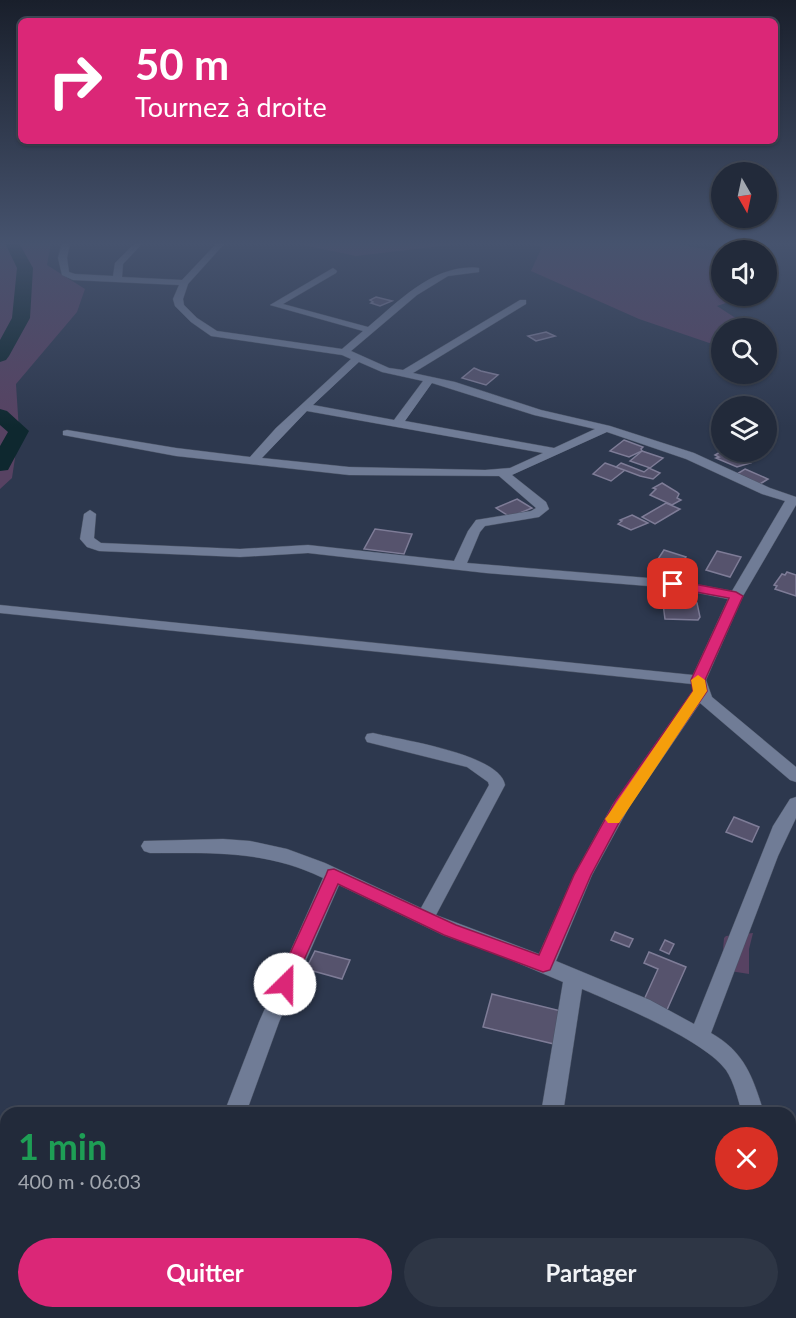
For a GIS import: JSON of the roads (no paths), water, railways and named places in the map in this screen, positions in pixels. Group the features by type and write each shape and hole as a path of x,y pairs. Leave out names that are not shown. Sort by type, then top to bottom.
{"street":[{"path":"181,305 208,332 229,338 307,345 344,352 357,359 404,374 538,413 606,428 690,456 766,491 794,501 736,596 699,685 622,804 583,875 543,965"},
{"path":"276,305 369,330"},
{"path":"344,352 400,305"},
{"path":"404,374 519,305"},
{"path":"254,461 304,407 357,359"},
{"path":"397,424 430,380"},
{"path":"304,407 557,452"},
{"path":"67,433 176,452 350,471 502,473 557,452 606,428"},
{"path":"459,566 474,531 481,523 535,514 543,509 542,505 502,473"},
{"path":"90,514 87,539 99,547 240,553 308,549 459,566 663,583 736,596"},
{"path":"0,609 597,668 699,685 715,708 796,776"},
{"path":"373,738 472,763 496,779 497,785 425,918"},
{"path":"699,1037 769,856 782,826 796,803"},
{"path":"150,846 250,848 287,856 334,875 450,930 643,1006 718,1048 734,1064 751,1107"},
{"path":"237,1107 269,1022 334,875"},
{"path":"553,1107 562,1060 565,1022 574,979"}],"waterway":[{"path":"0,356 21,318 22,305"},
{"path":"0,415 19,431 0,465"}]}
